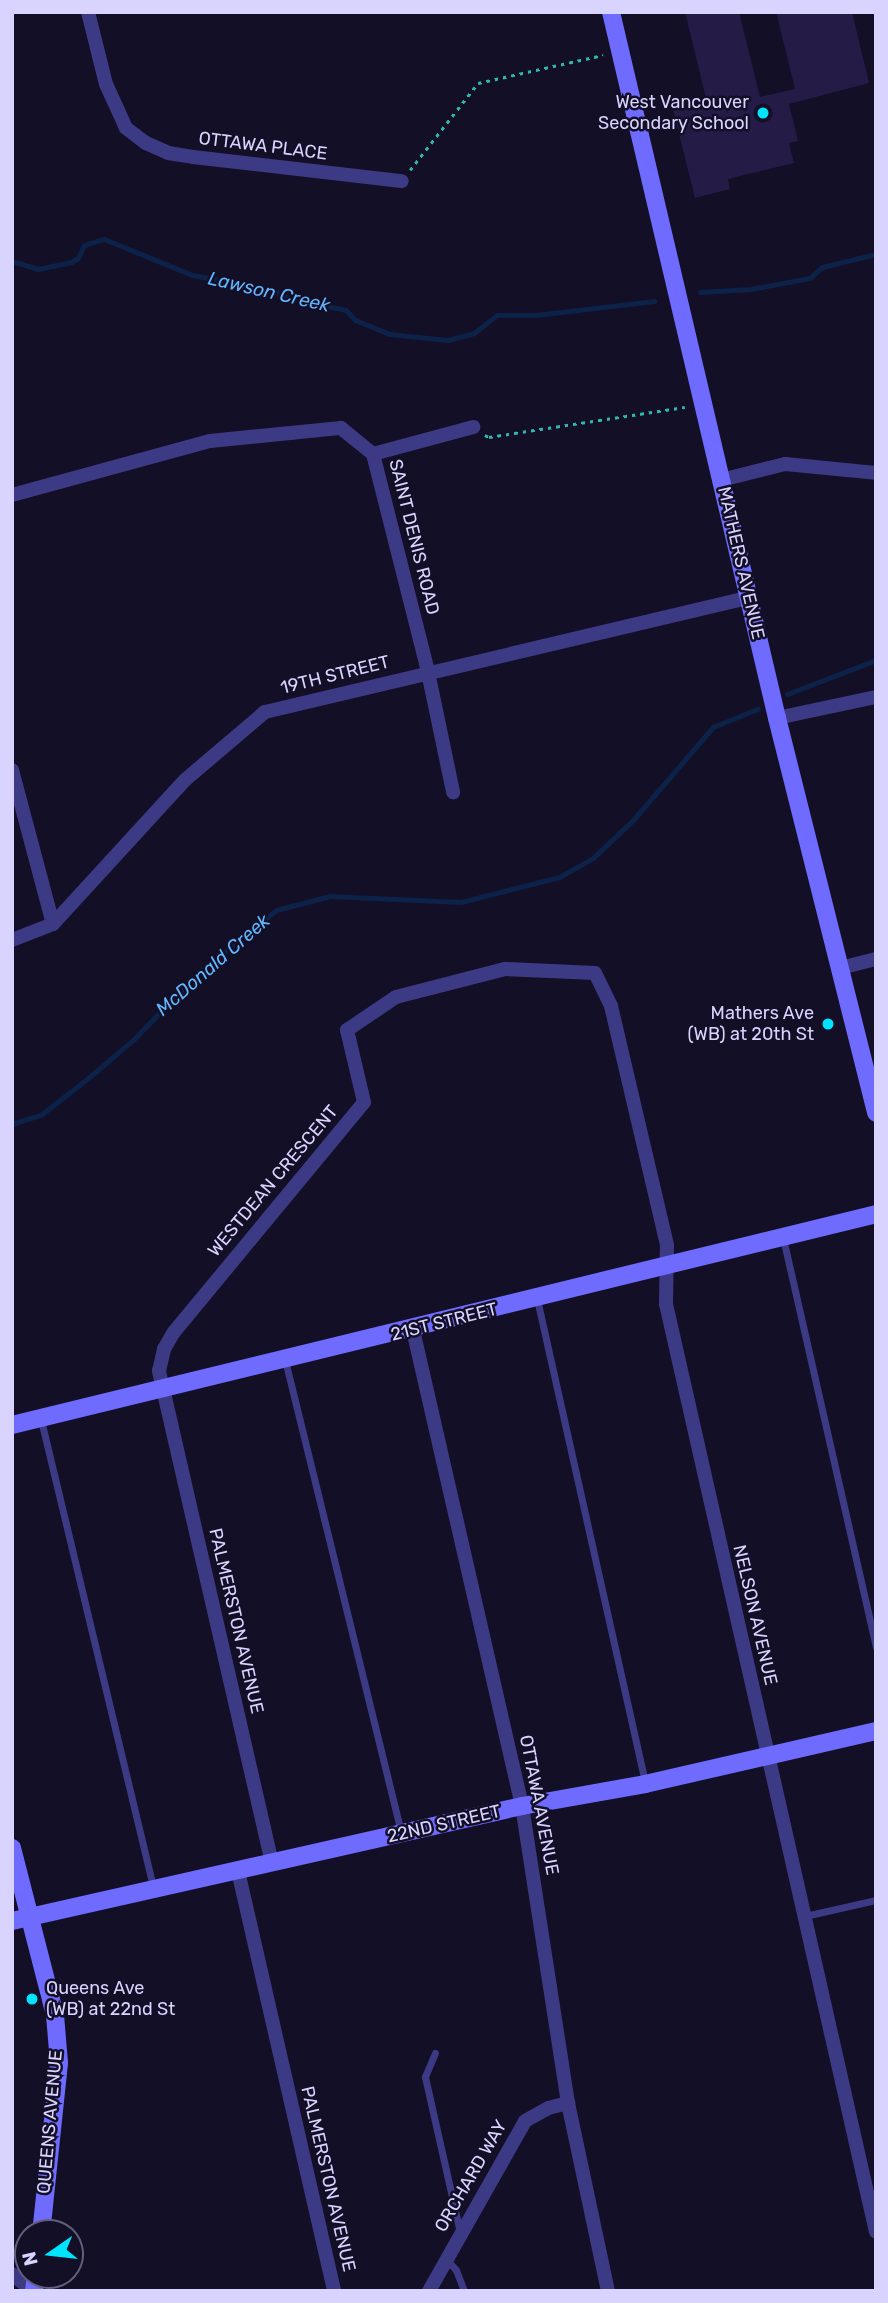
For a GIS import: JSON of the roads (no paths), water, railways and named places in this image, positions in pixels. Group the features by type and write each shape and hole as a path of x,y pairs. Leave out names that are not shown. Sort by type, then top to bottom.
{"street":[{"name":"OTTAWA PLACE","path":"88,12 106,84 126,128 146,143 169,153 402,181"},
{"name":"MATHERS AVENUE","path":"611,12 777,718 873,1090 876,1113"},
{"path":"373,454 473,427"},
{"name":"SAINT DENIS ROAD","path":"12,495 210,441 341,428 373,454 428,671"},
{"path":"721,480 785,464 876,473"},
{"name":"19TH STREET","path":"12,940 53,924 185,780 265,712 428,671 749,598"},
{"path":"428,671 453,792"},
{"path":"777,718 876,697"},
{"path":"12,770 53,924"},
{"path":"840,968 876,959"},
{"name":"WESTDEAN CRESCENT","path":"163,1387 159,1371 164,1349 174,1332 363,1102 347,1030 396,997 505,970 595,973 611,1006"},
{"name":"NELSON AVENUE","path":"611,1006 667,1245 666,1304 876,2232"},
{"name":"21ST STREET","path":"12,1425 163,1387 413,1330 876,1214"},
{"name":"OTTAWA AVENUE","path":"413,1330 522,1806 568,2103 608,2291"},
{"name":"PALMERSTON AVENUE","path":"163,1387 272,1863"},
{"name":"22ND STREET","path":"21,1919 522,1806 645,1784 876,1731"},
{"name":"QUEENS AVENUE","path":"12,1848 21,1919 54,2015 59,2063 42,2219"},
{"name":"PALMERSTON AVENUE","path":"238,1871 334,2291"},
{"name":"ORCHARD WAY","path":"429,2291 525,2120 548,2108 568,2103"},
{"path":"12,2274 34,2291"}],"lane":[{"path":"783,1237 876,1648"},
{"path":"537,1299 645,1784"},
{"path":"285,1360 401,1833"},
{"path":"40,1419 154,1889"},
{"path":"804,1916 876,1900"},
{"path":"435,2053 425,2077 460,2232"},
{"path":"447,2260 456,2270 464,2291"}],"waterway":[{"name":"Lawson Creek","path":"12,261 38,269 71,262 78,258 84,245 104,239 192,275 271,289 288,298 346,310 355,320 389,334 448,340 474,333 497,315 536,315 654,301"},
{"name":"Lawson Creek","path":"700,292 751,289 810,278 822,267 876,254"},
{"name":"McDonald Creek","path":"787,694 876,660"},
{"name":"McDonald Creek","path":"12,1124 42,1114 87,1079 134,1039 198,973 276,910 330,896 461,902 559,877 593,858 633,820 713,727 757,709"}],"place":[{"name":"West Vancouver Secondary School","path":"763,113"},
{"name":"Mathers Ave (WB) at 20th St","path":"828,1024"},
{"name":"Queens Ave (WB) at 22nd St","path":"32,1999"}]}
